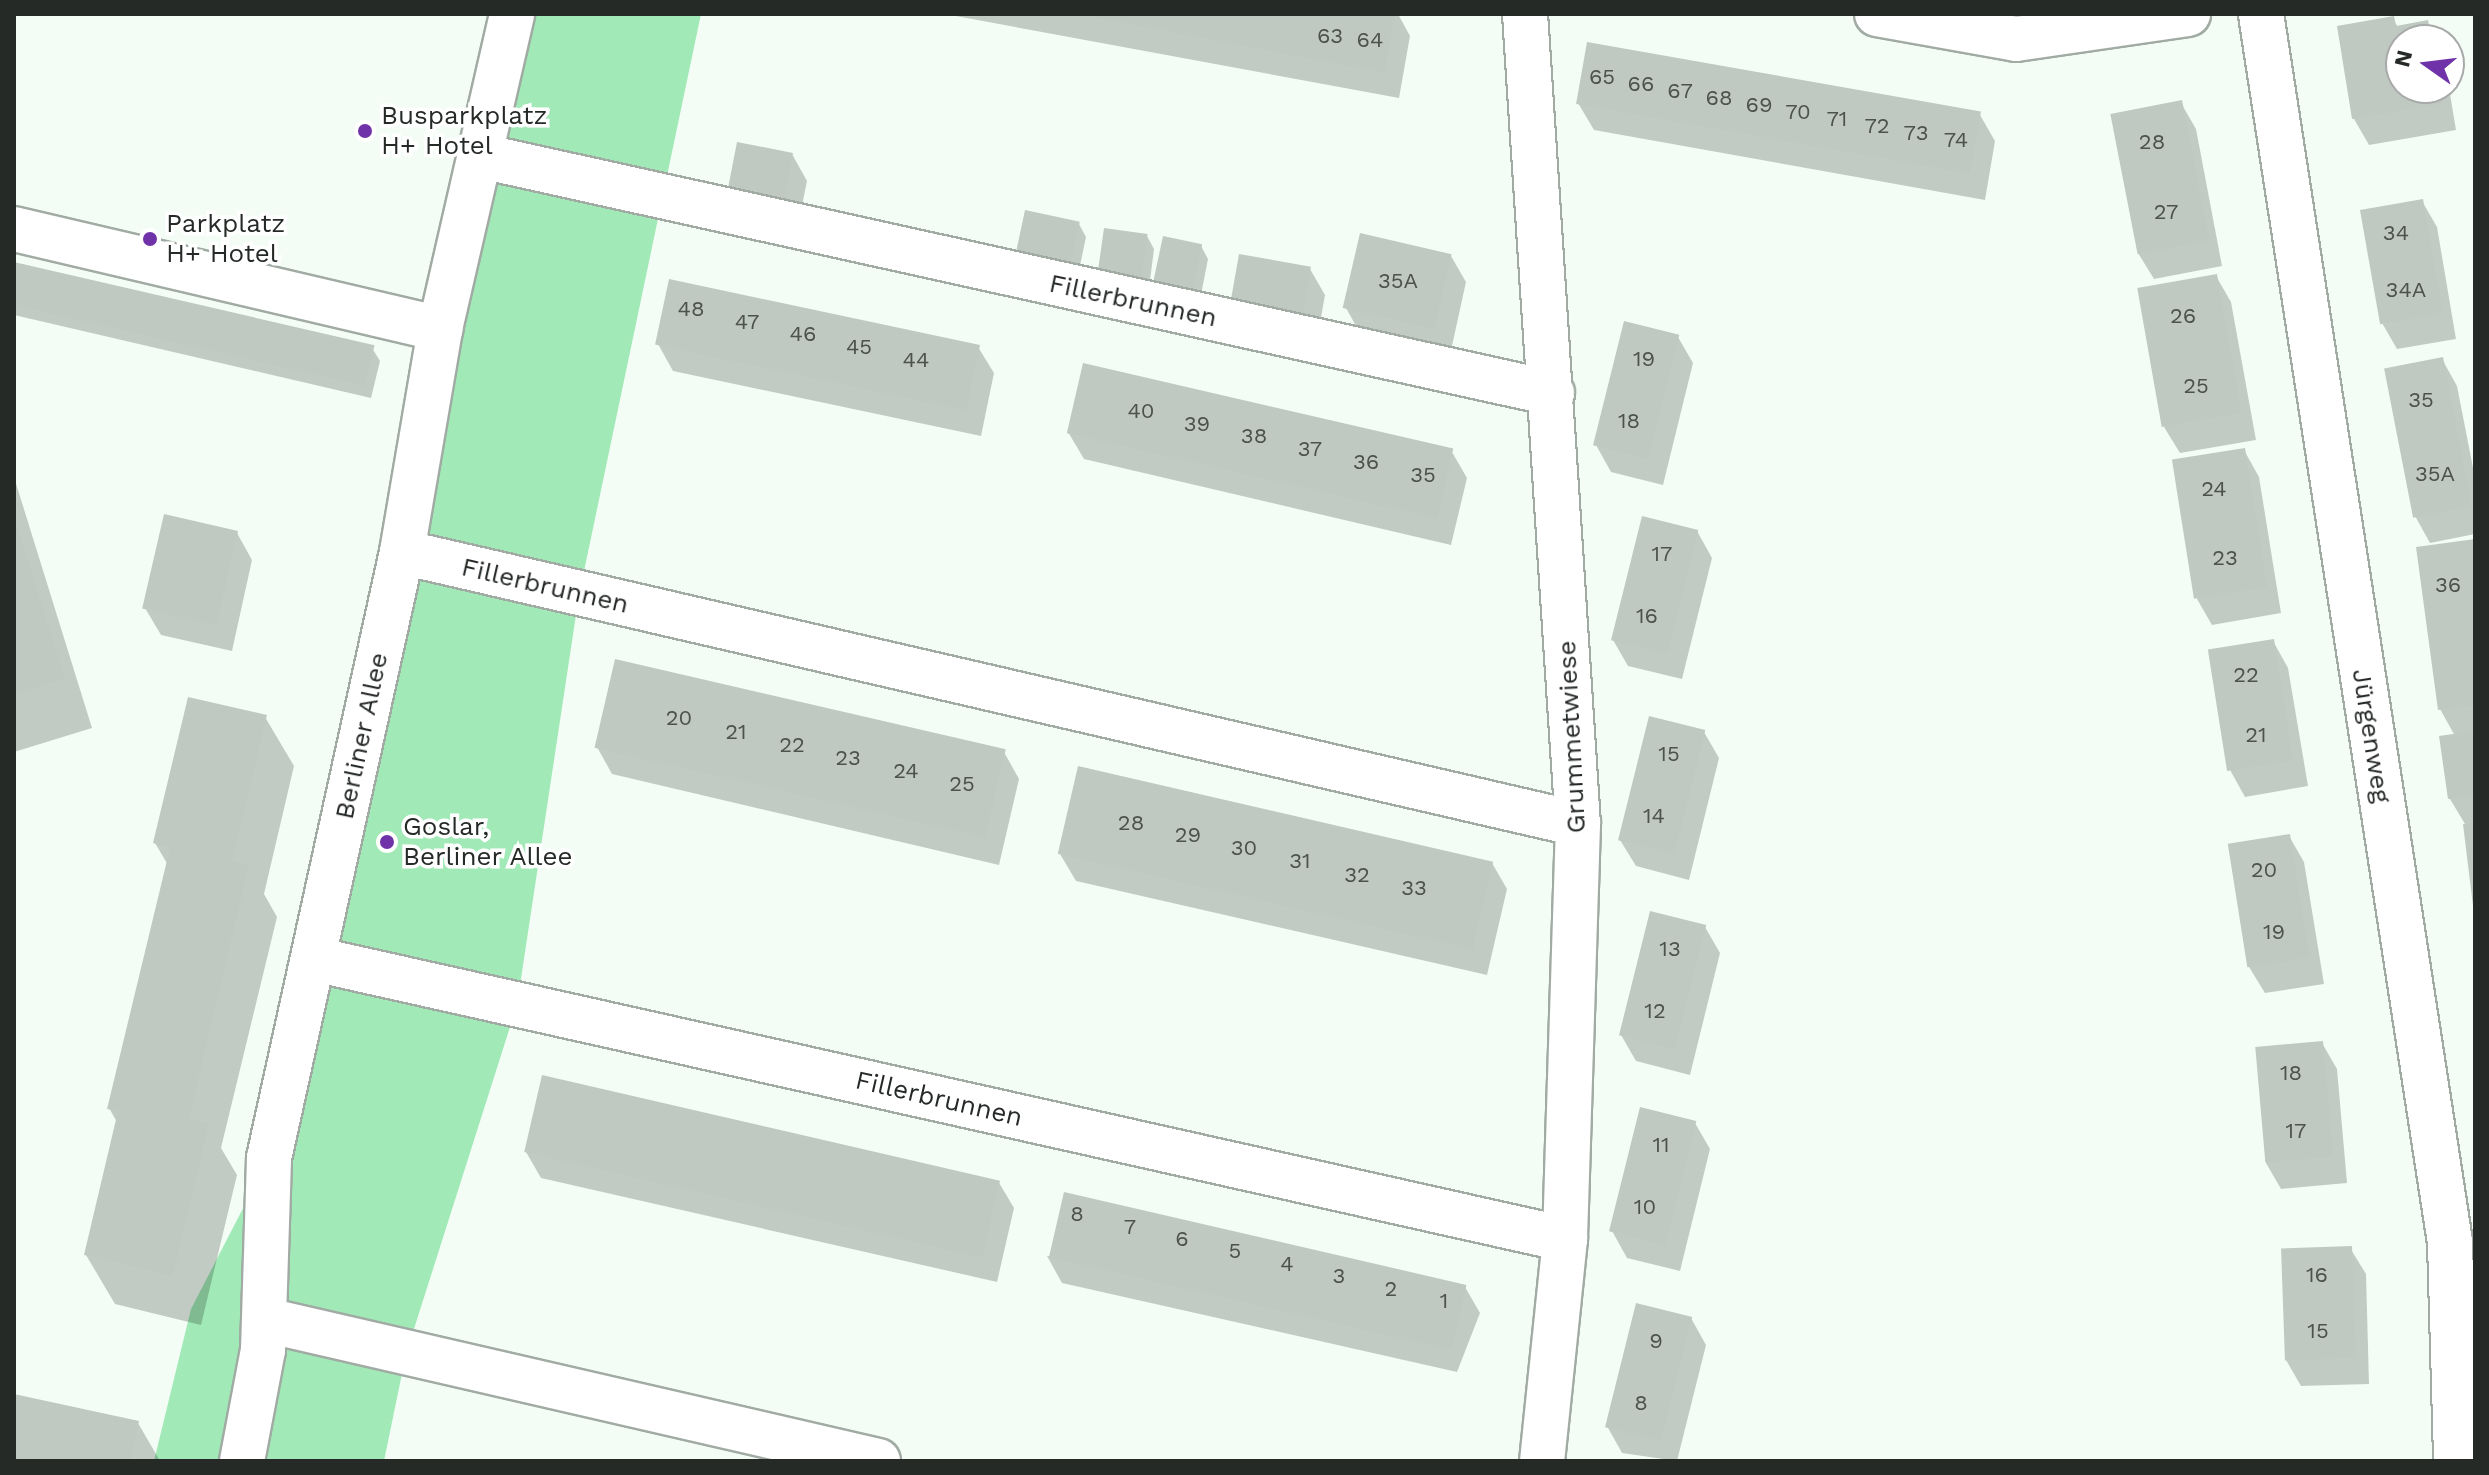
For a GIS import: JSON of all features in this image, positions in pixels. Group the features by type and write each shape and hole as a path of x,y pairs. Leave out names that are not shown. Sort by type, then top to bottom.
{"street":[{"name":"Berliner Allee","path":"242,1461 257,1397 266,1320 269,1158 402,552 440,329 512,14"},
{"name":"Grummetwiese","path":"1525,14 1578,824 1565,1239 1542,1461"},
{"path":"1877,14 2016,39 2188,14"},
{"name":"Jürgenweg","path":"2261,14 2450,1242 2456,1461"},
{"name":"Fillerbrunnen","path":"481,156 1552,393"},
{"path":"14,229 440,329"},
{"name":"Fillerbrunnen","path":"402,552 1578,824"},
{"name":"Fillerbrunnen","path":"314,959 1565,1239"},
{"path":"266,1320 878,1461"}],"green space":[{"path":"512,14 701,14 579,595 517,1005 406,1354 384,1461 154,1461 191,1309 269,1158"}],"building":[{"path":"1078,14 1395,14 1385,73"},
{"path":"2394,16 2396,24 2385,24 2385,104 2442,104 2352,119 2337,26"},
{"path":"2428,20 2429,24 2407,24"},
{"path":"1587,42 1981,111 1970,174 1576,104"},
{"path":"2182,100 2209,240 2138,254 2110,114"},
{"path":"737,142 793,153 784,200 728,189"},
{"path":"2423,199 2443,313 2380,324 2360,210"},
{"path":"1025,210 1080,222 1070,268 1015,256"},
{"path":"1104,228 1148,234 1141,284 1097,278"},
{"path":"1360,233 1452,254 1434,329 1343,308"},
{"path":"1163,236 1202,244 1192,293 1153,285"},
{"path":"1239,254 1311,267 1302,315 1230,302"},
{"path":"14,262 375,345 365,386 14,305"},
{"path":"2217,274 2241,413 2162,427 2137,288"},
{"path":"669,279 980,345 966,411 655,345"},
{"path":"1624,321 1679,335 1648,459 1593,445"},
{"path":"2443,357 2472,506 2413,518 2384,368"},
{"path":"1083,363 1453,448 1437,519 1067,433"},
{"path":"2245,448 2267,587 2194,599 2172,460"},
{"path":"164,514 238,531 216,626 142,609"},
{"path":"1642,516 1698,530 1667,654 1611,640"},
{"path":"14,517 65,678 14,694"},
{"path":"2475,539 2475,705 2438,710 2416,547"},
{"path":"2274,639 2293,760 2227,771 2208,649"},
{"path":"615,659 1006,749 985,838 595,748"},
{"path":"188,697 267,715 232,861 249,865 189,1119 209,1123 173,1276 84,1255 118,1111 107,1109 170,848 153,843"},
{"path":"1649,716 1705,730 1674,854 1618,840"},
{"path":"2475,731 2475,795 2448,799 2439,736"},
{"path":"1078,766 1493,862 1473,950 1058,854"},
{"path":"2475,823 2475,906 2473,906 2463,824"},
{"path":"2290,834 2310,957 2247,967 2228,844"},
{"path":"1650,911 1706,925 1675,1049 1619,1035"},
{"path":"2323,1041 2333,1157 2265,1162 2255,1047"},
{"path":"542,1075 1000,1181 982,1258 524,1152"},
{"path":"1640,1107 1696,1121 1665,1245 1609,1231"},
{"path":"1064,1192 1466,1285 1451,1350 1049,1257"},
{"path":"2352,1246 2356,1358 2285,1360 2281,1248"},
{"path":"1636,1303 1692,1317 1661,1441 1605,1427"},
{"path":"14,1394 139,1421 131,1461 14,1461"}],"place":[{"name":"Busparkplatz H+ Hotel","path":"365,131"},
{"name":"Parkplatz H+ Hotel","path":"150,239"},
{"name":"Goslar, Berliner Allee","path":"387,842"}]}
